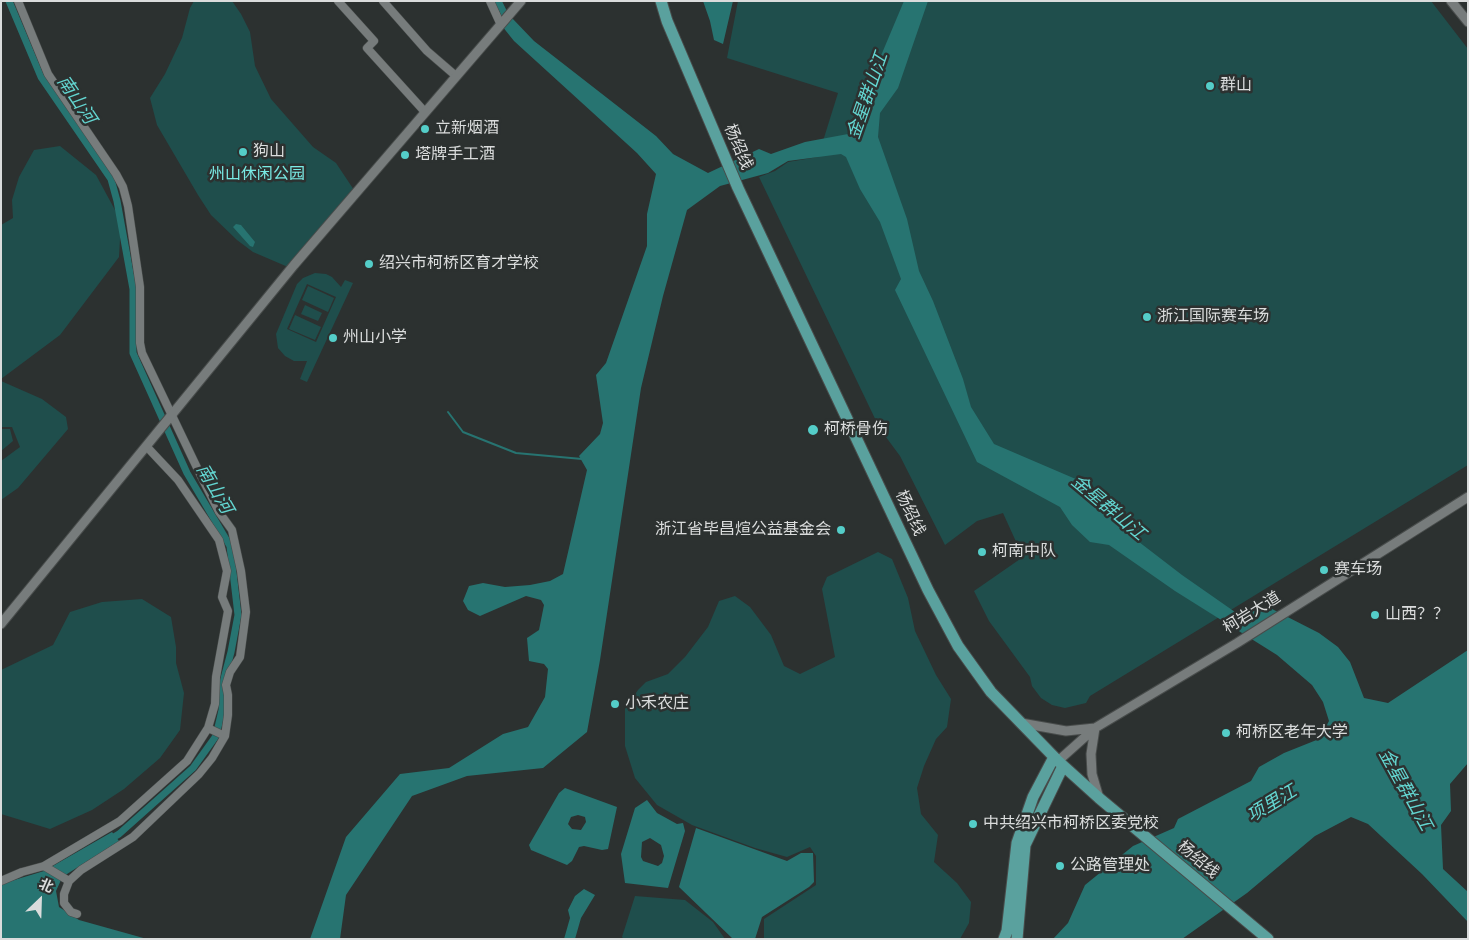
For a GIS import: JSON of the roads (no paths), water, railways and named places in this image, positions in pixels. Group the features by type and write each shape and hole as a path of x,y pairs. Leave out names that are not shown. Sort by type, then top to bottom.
{"main road":[{"name":"杨绍线","path":"661,1 666,21 738,188 932,598 958,646 991,692 1058,762 1268,939"},
{"name":"柯岩大道","path":"1004,939 1007,931 1017,843 1033,797 1058,762"},
{"name":"柯岩大道","path":"1016,939 1025,845 1058,762"}],"street":[{"path":"18,1 48,74 116,174 123,188 128,206 140,287 140,343 142,353 219,512 232,530 241,571 246,612 240,657 230,672 226,685 228,715 225,736 212,758 199,774 133,837 81,870 69,881 64,894 64,903 71,912 77,914"},
{"path":"338,1 374,42 367,48 425,112"},
{"path":"383,1 427,51 456,76"},
{"path":"490,1 500,23"},
{"path":"1451,1 1468,22"},
{"path":"1,624 294,265 519,2"},
{"path":"1,881 22,872 44,866 120,821 187,760 208,728 215,704 216,677 228,612 222,597 228,571 219,540 178,480 146,447"},
{"name":"柯岩大道","path":"1058,762 1095,728 1292,608 1468,497"},
{"path":"228,571 241,571"},
{"path":"1019,723 1066,730 1095,728 1091,754 1092,774 1099,798"},
{"path":"208,728 225,736"},
{"path":"44,866 69,881"}],"water":[{"path":"703,1 733,1 723,44 714,40"},
{"path":"904,1 928,1 898,88 880,113 878,137 907,219 919,271 933,301 963,379 971,407 994,444 1078,480 1116,506 1126,532 1182,575 1235,612 1252,606 1272,609 1319,633 1338,647 1350,662 1364,698 1388,703 1468,650 1468,763 1450,784 1451,811 1441,825 1443,869 1468,892 1468,922 1422,874 1368,824 1351,817 1315,836 1247,893 1182,939 1053,939 1068,923 1085,885 1133,846 1174,828 1178,819 1251,781 1259,767 1284,753 1319,739 1329,721 1323,702 1312,685 1277,655 1175,591 1109,545 1090,542 1072,525 1060,507 977,462 895,290 901,279 880,222 860,189 846,157 841,154 788,161 768,173 720,186 687,210 663,296 641,388 600,660 587,732 543,768 467,776 412,796 346,895 340,939 310,939 346,837 400,774 449,768 503,734 528,727 545,697 548,669 544,664 529,661 527,638 539,630 544,605 541,600 526,596 480,616 468,610 463,601 469,586 483,583 505,587 530,585 550,581 563,574 587,470 579,456 600,434 603,423 596,375 606,363 647,246 647,214 656,174 637,153 514,41 502,26 512,18 534,41 656,136 673,154 708,173 759,149 771,154 805,142 848,134"},
{"path":"236,224 241,225 255,242 253,247 233,227"},
{"path":"565,788 617,807 608,849 579,847 572,861 567,865 531,850 529,845 559,793","holes":["578,815 585,817 586,822 581,830 572,829 568,824 571,817"]},
{"path":"647,800 657,813 677,824 683,823 685,831 668,888 625,883 621,854 635,808","holes":["650,838 661,845 664,856 662,863 658,866 643,861 641,857 642,842"]},
{"path":"696,828 787,861 801,853 813,853 814,882 762,917 755,939 733,939 679,887"},
{"path":"112,832 119,841 67,874 61,880 56,891 59,907 79,920 147,939 1,939 1,884 44,871"},
{"path":"584,889 595,895 581,918 575,939 564,939 570,918 568,910 575,896"}],"waterway":[{"name":"南山河","path":"9,1 41,77 111,179 117,201 133,289 133,353 187,473 230,546 238,615 222,686 222,710 216,736 193,768 119,834 109,840"},
{"path":"498,1 508,21"},
{"path":"448,412 463,432 516,453 582,459"}],"place":[{"name":"群山","path":"1210,86"},
{"name":"立新烟酒","path":"425,129"},
{"name":"狗山","path":"243,152"},
{"name":"塔牌手工酒","path":"405,155"},
{"name":"绍兴市柯桥区育才学校","path":"369,264"},
{"name":"浙江国际赛车场","path":"1147,317"},
{"name":"州山小学","path":"333,338"},
{"name":"柯桥骨伤","path":"813,430"},
{"name":"浙江省毕昌煊公益基金会","path":"841,530"},
{"name":"柯南中队","path":"982,552"},
{"name":"赛车场","path":"1324,570"},
{"name":"山西？？","path":"1375,615"},
{"name":"小禾农庄","path":"615,704"},
{"name":"柯桥区老年大学","path":"1226,733"},
{"name":"中共绍兴市柯桥区委党校","path":"973,824"},
{"name":"公路管理处","path":"1060,866"}],"water label":[{"name":"金星群山江","path":"868,96"},
{"name":"金星群山江","path":"1108,508"},
{"name":"金星群山江","path":"1405,790"},
{"name":"项里江","path":"1272,804"}],"park label":[{"name":"州山休闲公园","path":"257,175"}]}
